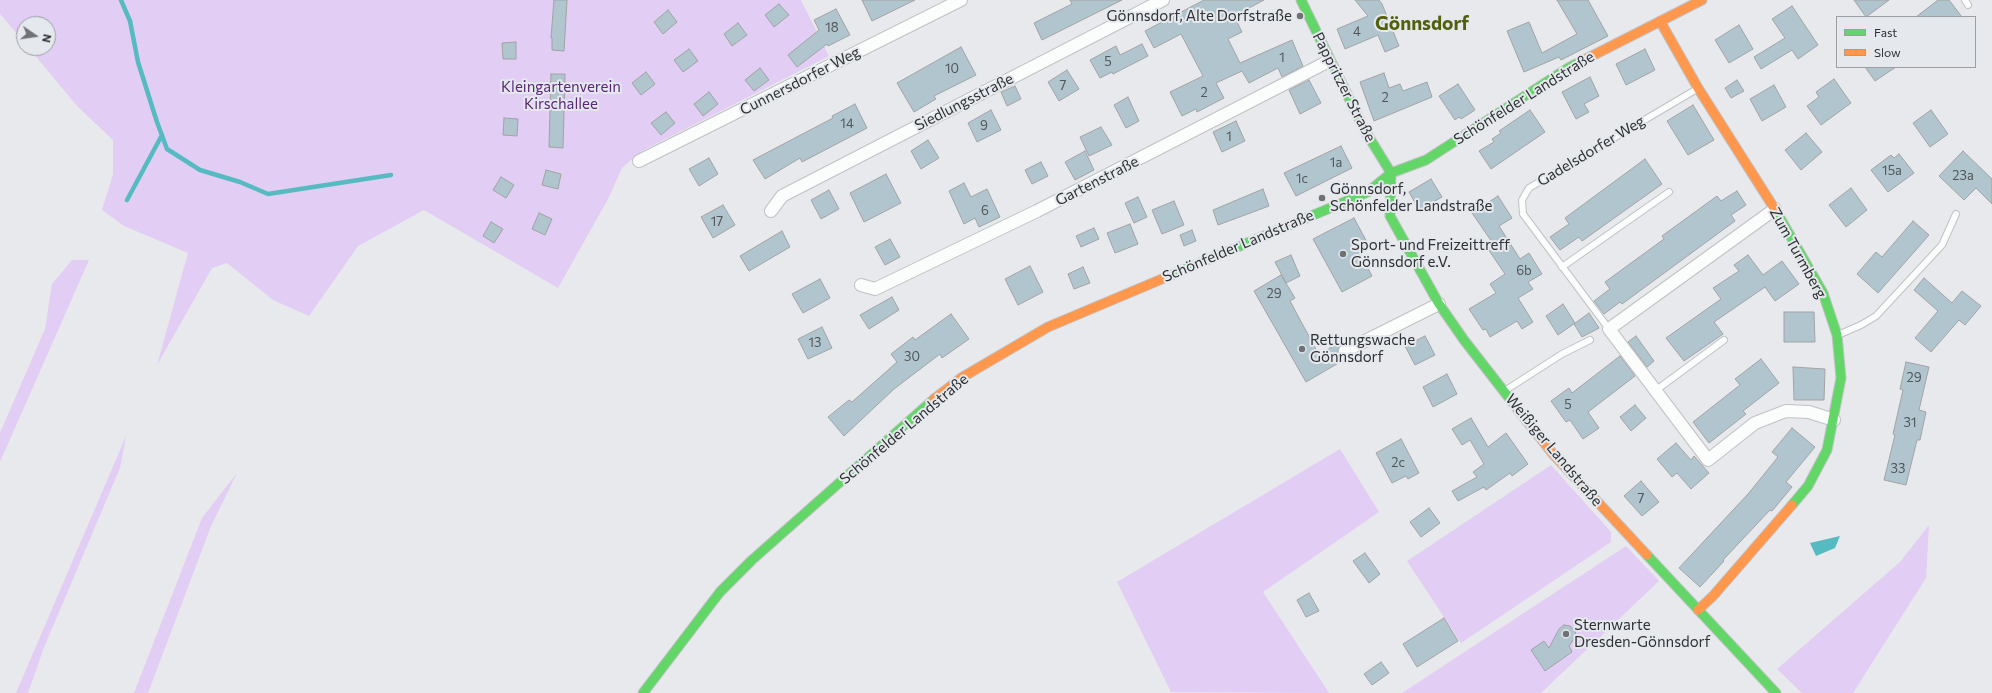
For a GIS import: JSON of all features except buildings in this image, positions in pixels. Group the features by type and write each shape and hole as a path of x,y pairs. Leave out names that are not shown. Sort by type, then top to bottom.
{"street":[{"name":"Cunnersdorfer Weg","path":"639,161 961,0"},
{"name":"Siedlungsstraße","path":"771,211 782,196 1163,0"},
{"name":"Pappritzer Straße","path":"1301,0 1329,61 1364,129 1391,173"},
{"name":"Schönfelder Landstraße","path":"643,693 720,592 813,505 922,409 961,378 1048,327 1368,192 1391,173 1426,160 1568,68 1702,0"},
{"name":"Zum Turmberg","path":"1660,21 1698,88 1775,209 1822,293 1837,335 1841,378 1827,450 1808,486 1713,596 1698,610"},
{"name":"Gartenstraße","path":"861,285 875,289 1037,211 1329,61"},
{"name":"Weißiger Landstraße","path":"1391,173 1390,216 1439,304 1464,340 1553,454 1776,693"},
{"path":"1609,329 1775,209"},
{"path":"1345,351 1439,304"},
{"name":"Gadelsdorfer Weg","path":"1609,329 1708,460 1755,423 1786,411 1809,412 1834,420"}],"lane":[{"name":"Gadelsdorfer Weg","path":"1609,329 1523,214 1522,200 1529,188 1698,88"},
{"path":"1562,267 1669,192"},
{"path":"1837,335 1861,326 1876,316 1942,245 1956,214"},
{"path":"1505,391 1562,354 1590,340"},
{"path":"1656,391 1724,340"}],"green space":[{"name":"Kleingartenverein Kirschallee","path":"0,0 801,0 829,56 642,151 622,168 608,199 558,288 424,210 358,246 309,316 273,300 227,263 212,268 157,365 188,253 124,226 102,210 113,174 113,140 77,106 36,56 56,56 56,16 16,16 16,33 0,14"},
{"path":"72,260 89,260 0,462 0,433 45,329 52,284"},
{"path":"126,436 120,468 43,650 28,693 16,693"},
{"path":"1340,449 1379,512 1263,592 1329,693 1171,692 1117,582"},
{"path":"1551,465 1611,532 1611,542 1461,643 1407,561"},
{"path":"237,473 211,526 148,693 134,693 202,518"},
{"path":"1929,525 1926,578 1853,693 1802,693 1777,669 1900,562"},
{"path":"1626,546 1659,581 1541,693 1402,693"}],"water":[{"path":"1840,536 1835,548 1816,556 1810,543"}],"waterway":[{"path":"121,0 130,21 138,62 167,149 200,170 240,182 268,194 391,175"},
{"path":"127,200 162,135"}],"traffic: fast":[{"path":"1301,0 1364,129 1391,173"},
{"path":"1169,276 1368,192 1391,173 1426,160 1568,68 1584,60"},
{"path":"1391,173 1390,216 1439,304 1464,340 1527,421"},
{"path":"1776,211 1823,293 1837,335 1841,378 1827,450 1808,486 1792,505"},
{"path":"643,693 720,592 752,560 934,399"},
{"path":"1647,555 1776,693"}],"traffic: slow":[{"path":"1584,60 1702,0"},
{"path":"1660,21 1698,88 1776,211"},
{"path":"934,399 961,378 1048,327 1169,276"},
{"path":"1527,421 1553,454 1647,555"},
{"path":"1698,610 1713,596 1792,505"}],"place":[{"name":"Gönnsdorf, Alte Dorfstraße","path":"1300,16"},
{"name":"Gönnsdorf, Schönfelder Landstraße","path":"1322,198"},
{"name":"Sport- und Freizeittreff Gönnsdorf e.V.","path":"1343,254"},
{"name":"Rettungswache Gönnsdorf","path":"1302,349"},
{"name":"Sternwarte Dresden-Gönnsdorf","path":"1566,634"}],"district":[{"name":"Gönnsdorf","path":"1422,24"}]}
